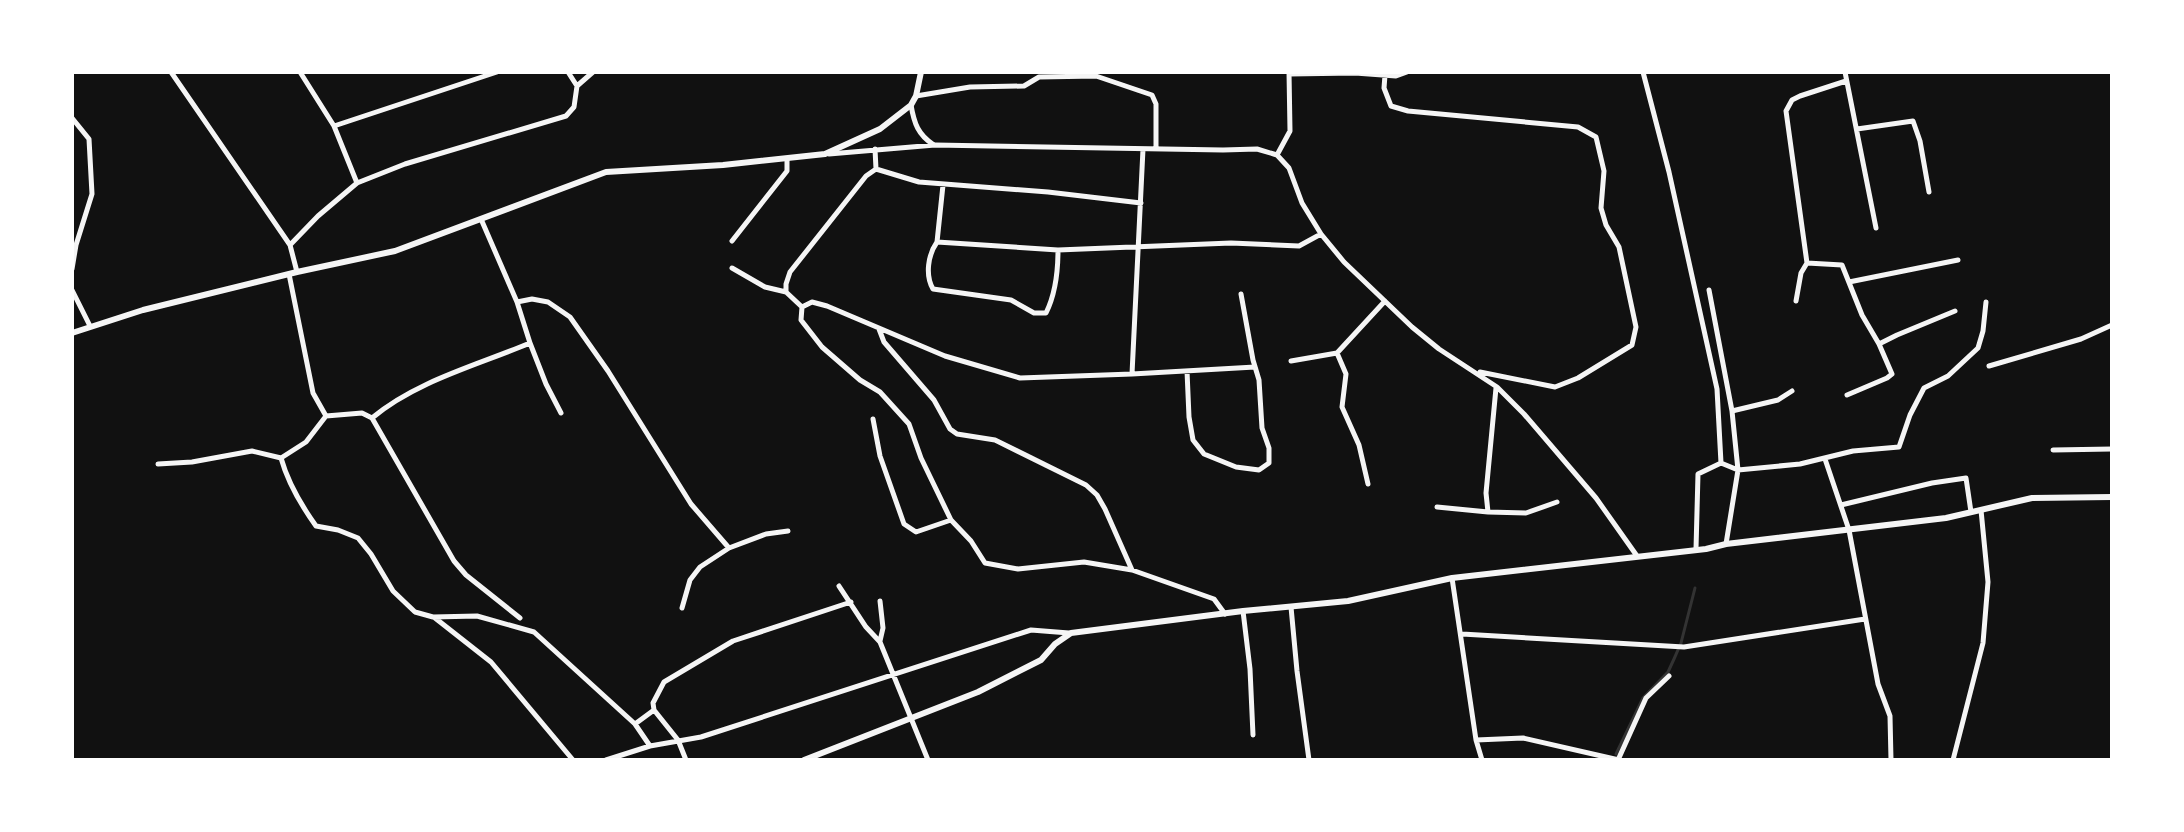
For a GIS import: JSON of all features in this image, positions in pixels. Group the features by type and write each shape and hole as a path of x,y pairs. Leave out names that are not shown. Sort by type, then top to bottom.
{"street":[{"path":"171,72 290,245 313,393 326,416"},
{"path":"300,72 334,126 357,183"},
{"path":"334,126 497,72"},
{"path":"568,72 577,86"},
{"path":"290,245 357,183 405,164 566,116 574,107 577,86 593,72"},
{"path":"825,154 880,129 911,105 921,72"},
{"path":"1277,155 1290,131 1289,73 1396,76 1407,72"},
{"path":"1643,72 1669,172 1717,389 1721,463"},
{"path":"1845,72 1876,228"},
{"path":"1385,75 1384,88 1391,106 1408,111 1578,127 1596,137 1604,171 1601,208 1606,225 1619,247 1636,327 1632,345 1578,378 1555,387 1475,371"},
{"path":"916,96 970,87 1024,86 1039,77 1096,76 1152,95 1156,104 1156,149"},
{"path":"1796,301 1801,273 1807,263 1786,111 1792,100 1800,96 1846,81"},
{"path":"911,105 913,120 920,134 935,145"},
{"path":"72,118 89,139 92,194 72,269"},
{"path":"1857,129 1913,121 1920,141 1929,192"},
{"path":"72,333 143,310 395,251 606,172 723,165 935,145 1257,149 1277,155 1289,168 1302,203 1321,234 1344,262 1439,349 1497,387 1524,414 1596,498 1637,556"},
{"path":"875,149 876,169"},
{"path":"1132,374 1143,149"},
{"path":"732,241 787,171 787,159"},
{"path":"876,169 943,185 1048,192 1141,203"},
{"path":"786,292 790,272 866,176 876,169"},
{"path":"943,185 937,242 932,250 927,279 933,289 1011,300 1040,315 1046,313 1051,302 1058,274 1058,250"},
{"path":"481,219 517,302 546,384 561,413"},
{"path":"937,242 1058,250 1231,243 1299,246 1321,234"},
{"path":"1849,282 1958,260"},
{"path":"1807,263 1842,265 1862,315 1892,374 1847,395"},
{"path":"732,268 765,287 786,292 802,307"},
{"path":"72,290 90,326"},
{"path":"1709,290 1732,411 1738,470 1726,544"},
{"path":"1187,371 1193,440 1204,454 1236,467 1259,470 1269,463 1269,448 1262,428 1259,380 1241,294"},
{"path":"517,302 532,299 548,302 570,317 608,371 691,504 729,548"},
{"path":"1291,361 1337,353 1385,301"},
{"path":"802,307 812,302 827,306 945,356 1020,378 1255,367"},
{"path":"1696,549 1698,474 1721,463 1738,470 1800,464 1853,451 1899,447 1924,388 1948,376 1978,348 1986,302"},
{"path":"802,307 801,320 822,347 860,380 880,392 909,424 921,458 951,520 971,541 985,563 1018,569 1084,562 1132,570 1214,599 1225,614"},
{"path":"1879,344 1955,311"},
{"path":"1989,366 2081,339 2112,325"},
{"path":"878,328 884,342 934,400 950,429 957,434 995,440 1086,485 1097,495 1132,570"},
{"path":"372,418 388,404 530,343"},
{"path":"1337,353 1346,374 1342,407 1359,445 1368,484"},
{"path":"1488,512 1486,493 1497,387"},
{"path":"1732,411 1778,400 1792,391"},
{"path":"158,464 192,462 252,451 281,458 306,442 326,416 362,413 372,418 454,561 466,575 520,618"},
{"path":"873,419 880,456 904,524 916,532 951,520"},
{"path":"2053,450 2112,449"},
{"path":"281,458 301,505 316,526 358,538 393,591 415,612 433,617 477,616 534,632 635,724 650,746"},
{"path":"1825,459 1849,530 1878,684 1890,716 1891,760"},
{"path":"1841,505 1966,478 1971,512"},
{"path":"606,760 650,746 701,737 1031,630 1071,633 1348,601 1452,578 1946,518 2032,498 2112,497"},
{"path":"1437,507 1526,513 1557,502"},
{"path":"1953,760 1983,643 1988,582 1981,510"},
{"path":"682,608 690,580 700,567 729,548 766,534 788,531"},
{"path":"1452,578 1476,740 1482,760"},
{"path":"839,586 866,627 880,642 928,760"},
{"path":"880,601 883,628 880,642"},
{"path":"686,760 678,740 654,710 653,703 664,682 733,641 851,602"},
{"path":"1291,607 1309,760"},
{"path":"1243,611 1253,735"},
{"path":"433,617 491,662 573,760"},
{"path":"1462,634 1684,647 1865,619"},
{"path":"804,760 978,692 1041,660 1055,644 1071,633"},
{"path":"1476,740 1523,738 1619,760 1646,698 1669,676"},
{"path":"635,724 654,710"}],"waterway":[{"path":"1616,754 1643,698 1668,672 1681,643 1695,588"}]}
